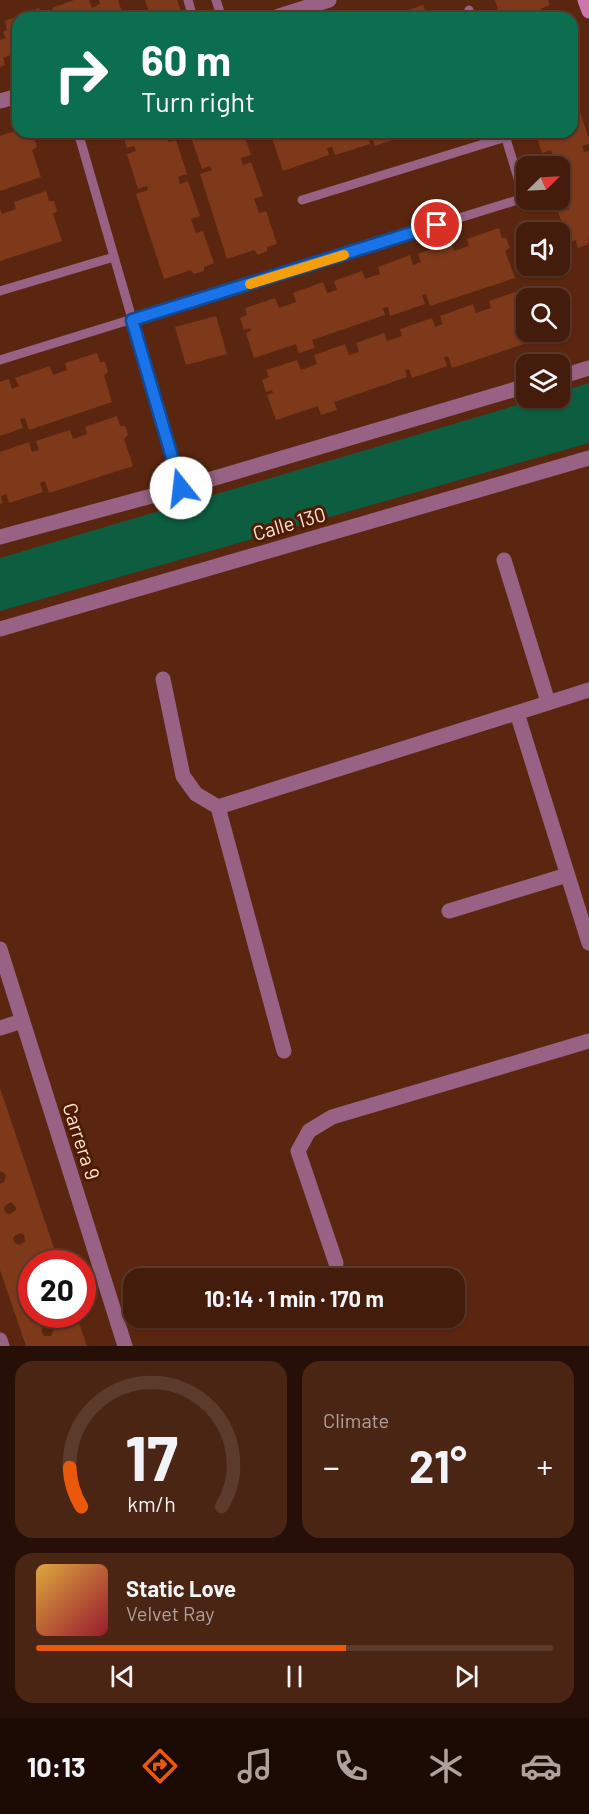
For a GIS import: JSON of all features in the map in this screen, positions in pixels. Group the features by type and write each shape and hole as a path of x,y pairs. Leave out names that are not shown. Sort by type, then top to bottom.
{"street":[{"path":"292,12 329,0"},
{"path":"585,0 589,11"},
{"path":"570,374 589,368"},
{"path":"0,537 181,488 516,389"},
{"name":"Calle 130","path":"0,629 589,458"},
{"path":"504,560 548,702"},
{"path":"163,679 183,776 195,794 218,807 284,1051"},
{"path":"218,807 589,690"},
{"path":"517,713 589,943"},
{"path":"449,910 567,875"},
{"name":"Carrera 9","path":"0,949 125,1346"},
{"path":"0,1028 22,1021"},
{"path":"336,1263 298,1151 309,1131 332,1117 589,1041"},
{"path":"0,1340 2,1346"}],"lane":[{"path":"80,138 181,488"},
{"path":"302,200 493,138"},
{"path":"0,360 524,198 506,138"},
{"path":"0,291 114,257"}],"green space":[{"path":"589,383 589,443 0,611 0,558 516,405 516,408 570,408 570,389"}],"building":[{"path":"74,0 89,0 92,8 100,4 99,0 118,0 122,12 54,12 52,8"},
{"path":"145,0 177,0 181,11 178,12 149,12"},
{"path":"495,0 548,0 550,5 540,9 541,12 499,12"},
{"path":"423,5 426,12 403,12"},
{"path":"12,18 12,54 3,58 5,65 0,67 0,40 6,38 3,32 7,30 5,21"},
{"path":"578,106 589,139 589,144 582,146 584,152 589,151 589,244 578,248 576,240 570,242 570,222 562,222 558,212 570,210 570,156 553,156 551,150 542,153 537,138 578,138"},
{"path":"12,132 12,138 34,138 37,147 32,150 41,177 0,191 0,136"},
{"path":"124,138 167,138 168,142 176,140 187,174 178,177 180,184 188,181 200,216 191,219 196,233 203,231 214,263 204,267 204,271 194,274 191,270 164,279 136,194 148,190 147,186 138,189 127,154 136,151 134,146 127,148"},
{"path":"191,138 245,138 251,155 241,158 243,165 251,162 263,196 254,199 259,213 266,211 277,244 267,247 267,251 258,255 254,250 227,259 200,174 212,170 210,166 202,169"},
{"path":"272,138 368,138 370,144 335,155 332,147 327,148 329,155 283,171"},
{"path":"372,138 398,138 375,146"},
{"path":"46,191 49,201 54,201 57,211 53,214 62,241 0,261 0,209 2,214 16,209 14,202"},
{"path":"499,228 502,238 506,238 510,248 505,251 515,278 430,306 426,294 422,295 425,304 390,316 388,307 383,308 385,315 312,340 315,348 299,353 296,344 254,358 246,333 251,331 250,328 244,330 240,318 247,315 245,308 275,298 279,308 296,302 293,293 323,282 327,293 337,290 334,281 362,271 365,279 380,274 378,267 410,255 413,265 421,262 418,254 451,242 454,251 469,246 467,239"},
{"path":"516,292 516,342 530,342 452,368 448,356 444,357 447,366 412,378 409,369 405,370 407,377 334,402 337,410 321,415 318,406 276,420 267,395 273,393 272,390 266,392 262,380 269,377 266,370 297,360 301,370 317,364 314,355 345,344 349,355 359,352 356,343 384,333 387,341 402,336 400,329 432,318 435,327 443,324 440,316 473,304 476,313 491,308 489,301"},
{"path":"216,316 227,354 186,365 175,327"},
{"path":"97,353 100,362 105,362 108,372 104,375 112,402 29,430 25,418 20,419 23,428 0,436 0,382 9,379 12,389 19,386 15,378 50,366 53,375 67,370 65,363"},
{"path":"117,416 120,426 125,426 128,435 124,439 133,466 49,493 45,481 40,483 43,492 9,503 6,494 1,496 3,503 0,504 0,452 29,442 32,452 39,450 36,441 70,430 73,439 87,434 85,427"},
{"path":"0,1088 55,1250 18,1250 18,1323 0,1270 0,1184 4,1182 6,1176 0,1171","holes":["11,1202 16,1210 10,1214 4,1209","21,1233 25,1241 20,1245 16,1244 13,1240 14,1236"]},
{"path":"20,1328 42,1328 44,1336 51,1336 53,1328 81,1328 87,1346 26,1346"}],"slow traffic":[{"path":"250,284 344,255"}],"route":[{"path":"181,488 132,320 437,225"}]}
